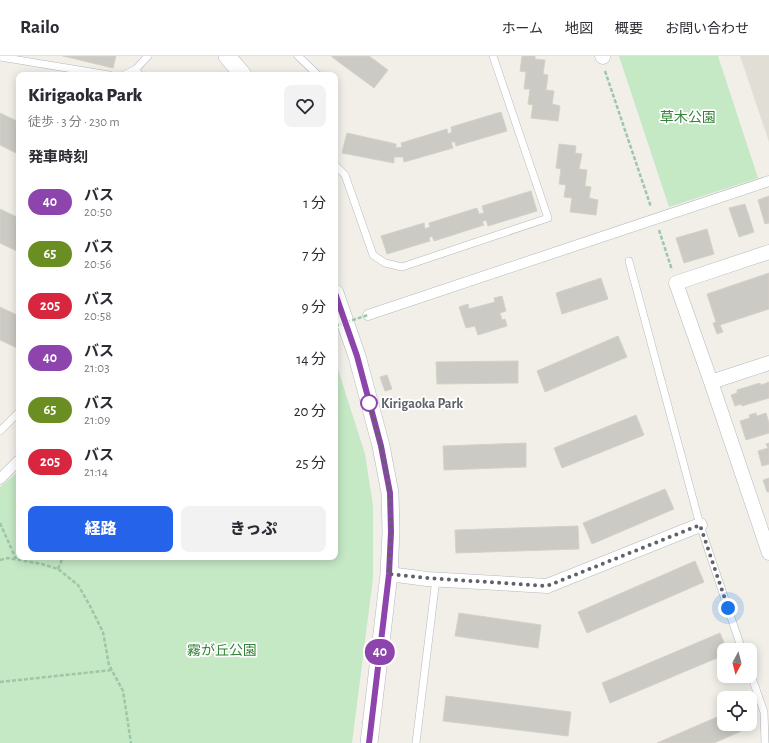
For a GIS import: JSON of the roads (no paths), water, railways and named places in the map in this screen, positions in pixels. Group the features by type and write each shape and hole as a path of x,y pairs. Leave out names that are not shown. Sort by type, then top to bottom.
{"street":[{"path":"227,56 240,72"},
{"path":"368,315 769,181"},
{"path":"769,252 676,283 769,553"},
{"path":"338,302 357,356 381,446 390,493 391,532 389,574 369,743"},
{"path":"711,382 769,363"},
{"path":"0,479 16,463"},
{"path":"389,574 547,586 700,525"}],"lane":[{"path":"137,72 148,56"},
{"path":"298,56 315,72"},
{"path":"338,169 345,175 373,255 385,263 402,266 548,218 492,56"},
{"path":"0,57 92,72"},
{"path":"629,261 700,525 740,643"},
{"path":"0,431 16,415"},
{"path":"416,743 436,578"},
{"path":"754,683 764,712 765,743"}],"place":[{"name":"Kirigaoka Park","path":"369,403"}],"park label":[{"name":"草木公園","path":"688,117"},
{"name":"霧が丘公園","path":"222,650"}]}
